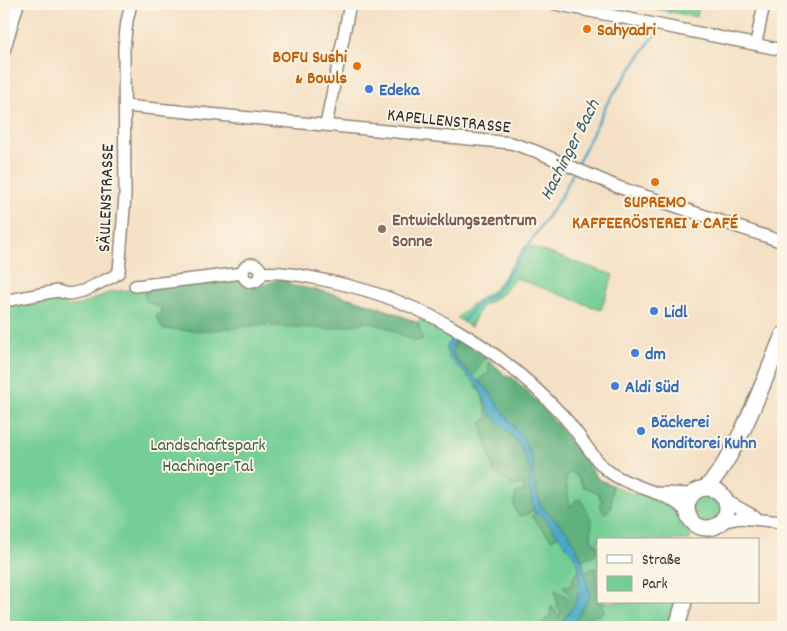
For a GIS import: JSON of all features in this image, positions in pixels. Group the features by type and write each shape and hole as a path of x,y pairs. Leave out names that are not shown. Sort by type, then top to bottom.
{"main road":[{"path":"736,443 724,487 728,508 714,530 692,526 687,506 699,491 712,482 736,443 783,335"},
{"path":"699,491 719,491 725,498"},
{"path":"677,627 683,604"}],"street":[{"path":"4,51 18,4"},
{"name":"SÄULENSTRASSE","path":"4,301 49,292 69,294 83,291 119,272 125,196 124,47 131,4"},
{"path":"326,125 350,4"},
{"path":"555,4 756,43 783,50"},
{"path":"756,43 764,4"},
{"name":"KAPELLENSTRASSE","path":"125,106 511,143 631,192 783,242"},
{"path":"135,286 243,273 248,281 252,282 257,281 262,273 276,272 320,279 378,293 452,325 523,378 565,418 607,470 682,507 692,526"},
{"path":"652,492 699,491"},
{"path":"725,498 733,506 761,518"},
{"path":"714,530 731,518 761,518 783,522"}],"green space":[{"path":"631,4 699,4 697,17"},
{"path":"526,245 613,275 601,310 516,278 503,293 480,308 471,327 457,318 473,303 495,289"},
{"name":"Landschaftspark Hachinger Tal","path":"237,278 250,285 262,286 289,279 288,285 354,299 418,323 421,317 486,357 506,376 513,378 557,424 598,479 632,494 638,493 665,504 681,514 687,521 690,538 597,538 597,604 675,604 669,627 4,627 4,306 64,299 66,307 80,305 110,292"},
{"path":"237,278 245,284 258,287 281,279 289,279 288,285 338,295 386,310 418,323 423,340 413,341 386,327 368,322 330,329 259,325 203,331 163,329 156,317 161,311 161,307 150,303 144,296 144,293 153,288"},
{"path":"457,338 486,357 473,376 457,361 452,352"},
{"path":"490,361 493,366 506,376 513,378 536,400 579,451 598,479 612,486 611,508 604,514 600,505 603,500 600,499 598,493 582,486 579,478 571,472 567,475 566,482 570,507 576,500 581,499 592,518 591,538 597,547 597,553 582,560 569,534 561,533 552,540 531,516 542,509 540,507 519,516 515,511 515,496 516,493 524,491 523,484 513,486 494,472 481,423 488,418 482,395 476,386 482,377 489,373 488,364"},
{"path":"707,494 718,498 722,509 718,520 707,524 696,520 692,509 696,498"},
{"path":"597,568 597,604 603,604 604,611 600,615 584,619 579,627 540,627 550,617 551,605 559,617 561,611 557,606 555,590 569,598 570,595 563,588 564,586 571,586 575,573"}],"water":[{"path":"453,335 457,338 452,346 454,358 488,390 525,442 533,461 534,482 541,506 569,533 582,560 590,596 571,627 561,627 577,599 578,562 546,519 534,512 529,485 530,471 521,446 491,414 478,386 449,358 446,348"}],"waterway":[{"name":"Hachinger Bach","path":"669,13 672,4"},
{"name":"Hachinger Bach","path":"577,165 608,102 655,34"},
{"name":"Hachinger Bach","path":"464,320 475,306 497,291 561,197 573,173"}],"place":[{"name":"Sahyadri","path":"587,29"},
{"name":"BOFU Sushi & Bowls","path":"357,66"},
{"name":"Edeka","path":"369,89"},
{"name":"SUPREMO KAFFEERÖSTEREI & CAFÉ","path":"655,182"},
{"name":"Entwicklungszentrum Sonne","path":"382,229"},
{"name":"Lidl","path":"654,311"},
{"name":"dm","path":"635,353"},
{"name":"Aldi Süd","path":"615,386"},
{"name":"Bäckerei Konditorei Kuhn","path":"641,431"}]}
